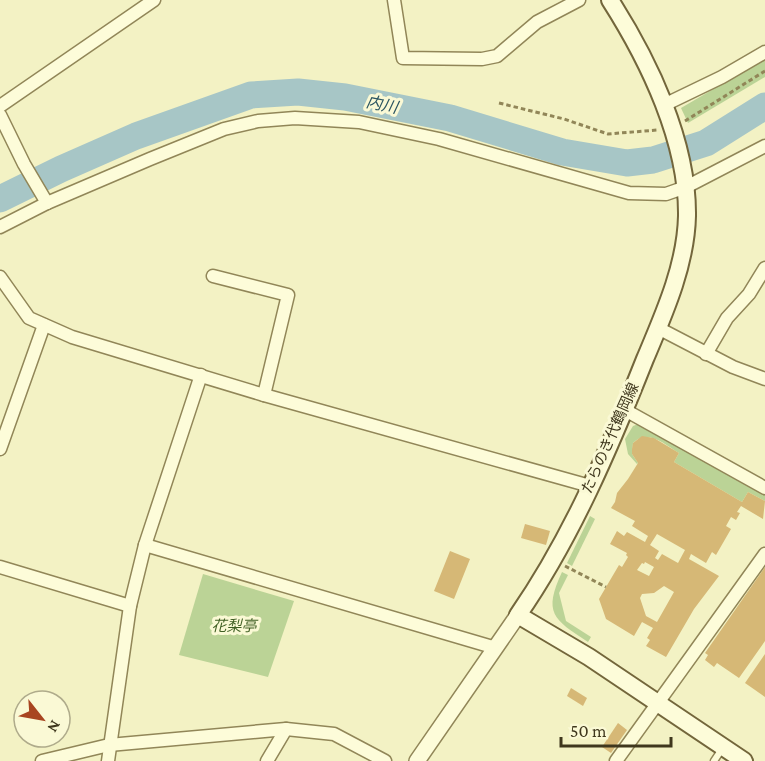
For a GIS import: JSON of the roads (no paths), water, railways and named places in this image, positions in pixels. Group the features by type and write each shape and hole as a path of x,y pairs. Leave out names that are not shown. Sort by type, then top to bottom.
{"main road":[{"name":"たらのき代鶴岡線","path":"518,615 545,576 625,410 671,293 684,246 687,216 685,180 669,118 638,48 610,0"},
{"path":"518,615 589,657 659,703 719,754 744,761"}],"street":[{"path":"0,106 154,0"},
{"path":"394,0 403,58 482,59 497,56 537,22 579,0"},
{"path":"669,118 722,77 765,52"},
{"path":"0,115 46,203"},
{"path":"0,228 46,203 224,129 258,121 296,118 358,122 439,139 629,193 666,194 685,180 765,146"},
{"path":"706,354 727,318 749,294 765,268"},
{"path":"213,276 288,295 264,395"},
{"path":"0,278 30,318 72,337 264,395 590,486"},
{"path":"0,449 44,325"},
{"path":"658,328 733,367 765,379"},
{"path":"108,761 130,606 145,545 201,375"},
{"path":"625,410 765,488"},
{"path":"145,545 496,648"},
{"path":"616,761 765,554"},
{"path":"0,567 130,606"},
{"path":"417,761 518,615"},
{"path":"267,761 286,729"},
{"path":"42,761 109,745 286,729 334,734 384,761"}],"waterway":[{"name":"内川","path":"0,199 136,136 251,95 298,92 345,97 450,118 562,152 627,163 653,160 706,143 765,106"}],"park label":[{"name":"花梨亭","path":"234,626"}]}
